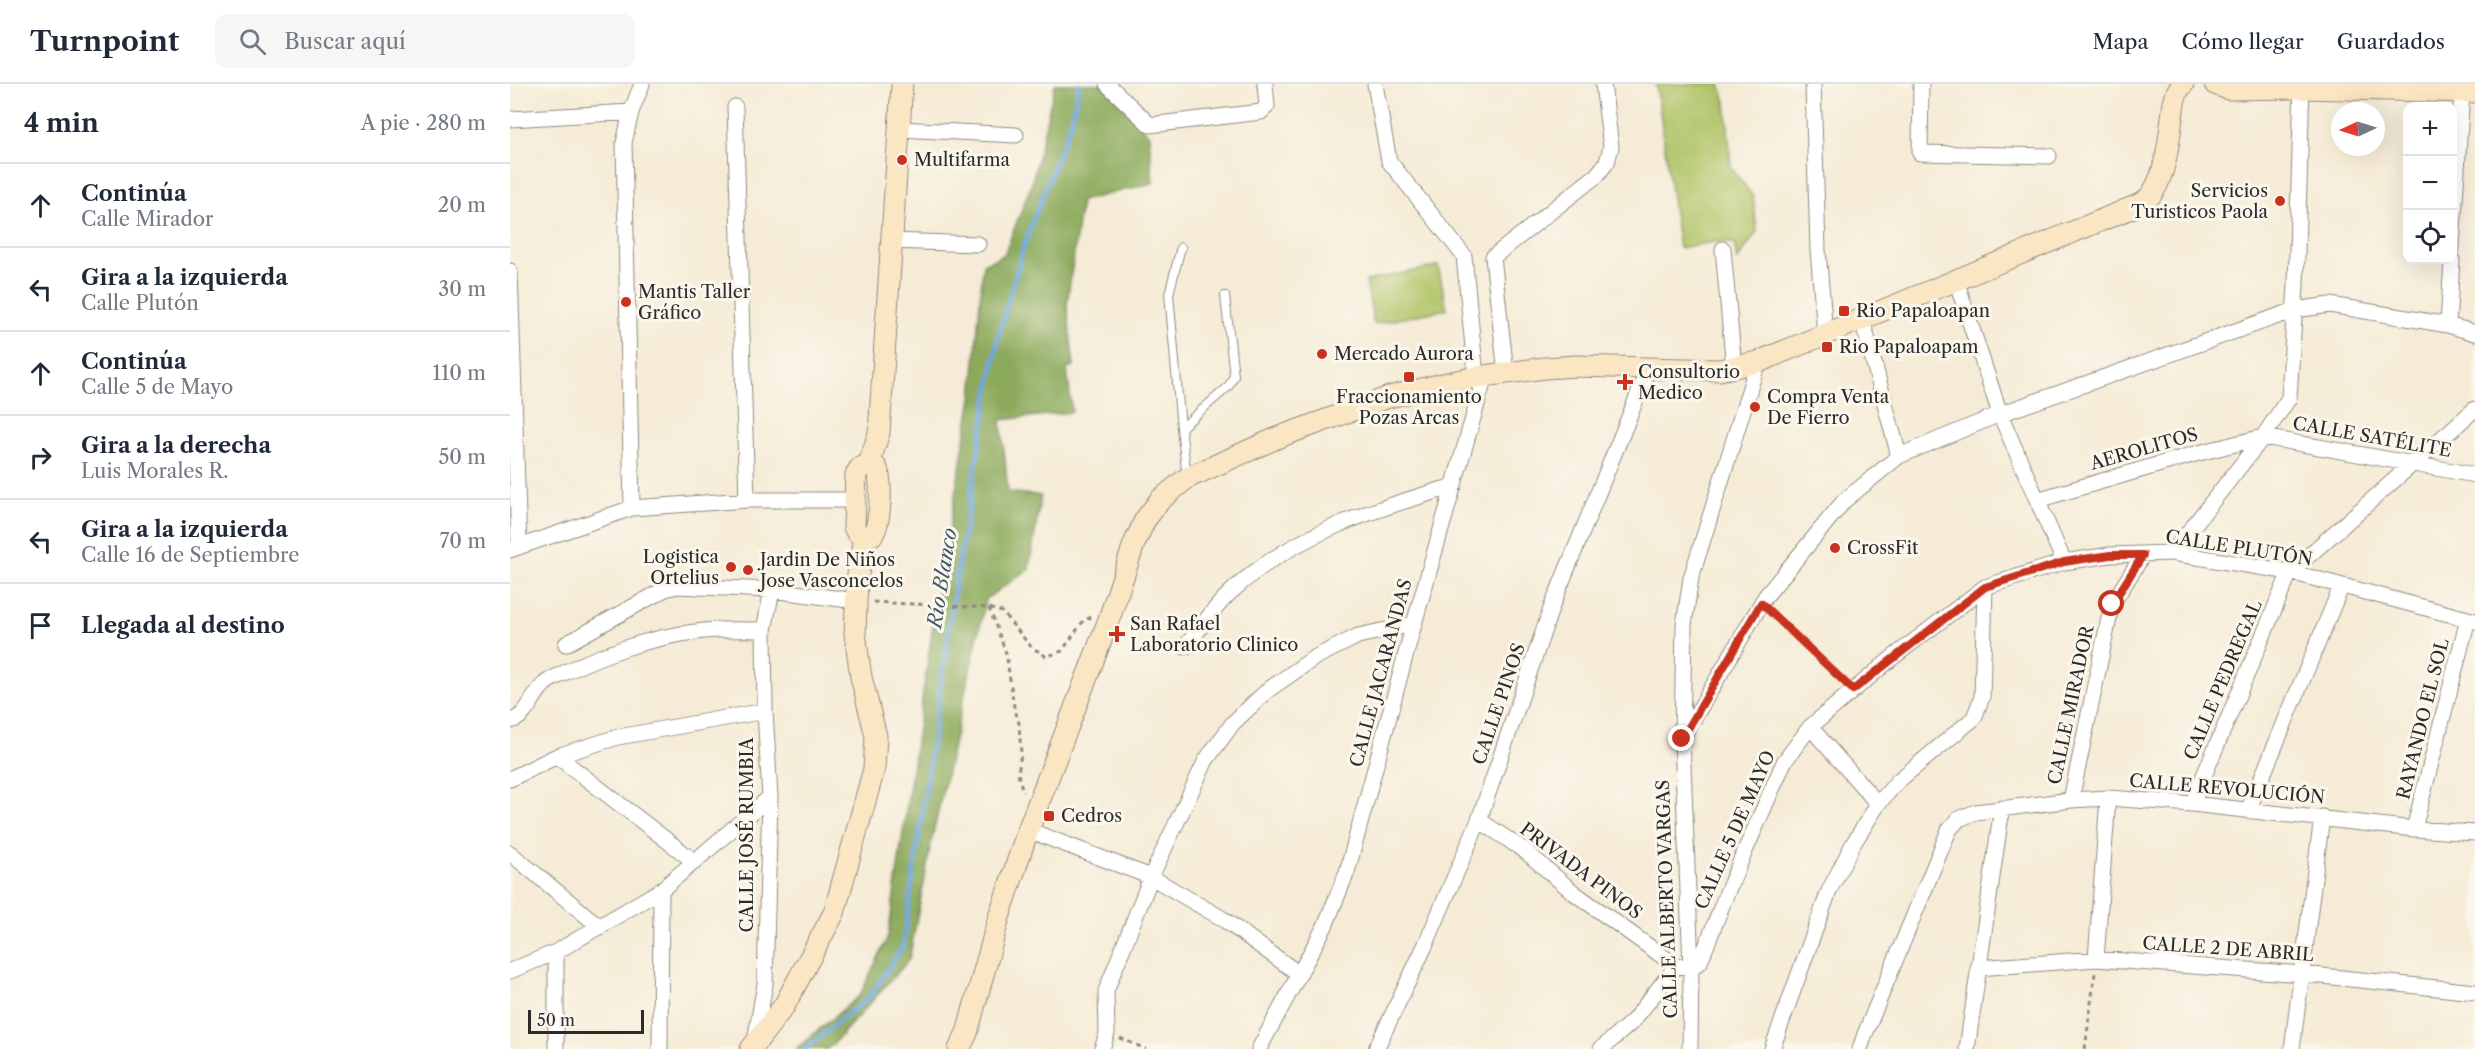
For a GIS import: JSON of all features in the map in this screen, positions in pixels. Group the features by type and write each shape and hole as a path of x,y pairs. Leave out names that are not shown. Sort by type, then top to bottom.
{"main road":[{"path":"869,464 879,433 902,84"},
{"path":"959,1049 967,1033 999,917 1028,830 1108,622 1134,544 1145,520 1160,500 1187,478 1279,437 1389,397 1480,377 1568,366 1734,368 1758,363 2148,199 2160,181 2175,98 2183,84"},
{"path":"2215,84 2228,89 2302,86 2468,92"},
{"path":"869,464 876,467 880,473 878,526 874,533 864,536 854,527 855,500 858,471 862,465 869,464"},
{"path":"753,1047 784,1006 834,913 874,769 876,736 858,657 856,601 864,536"}],"street":[{"path":"632,508 624,143 631,112 642,84"},
{"path":"1107,84 1150,125 1261,112 1267,106 1265,84"},
{"path":"1375,84 1389,161 1464,256 1480,377"},
{"path":"1506,373 1493,257 1597,175 1607,162 1611,147 1602,84"},
{"path":"1813,84 1818,249 1825,334"},
{"path":"1921,84 1920,153 2049,156"},
{"path":"2172,554 2263,437 2289,398 2295,310 2302,86"},
{"path":"2456,210 2468,92"},
{"path":"735,107 747,500"},
{"path":"510,120 631,112"},
{"path":"899,129 1016,135"},
{"path":"891,241 978,244"},
{"path":"1723,249 1734,368"},
{"path":"2448,325 2452,264"},
{"path":"510,271 514,548 632,508 747,500 855,500"},
{"path":"1956,280 2000,414 2064,562"},
{"path":"1682,739 1761,603 1844,501 1899,456 2000,414 2295,310 2330,305 2448,325 2475,333"},
{"path":"1862,319 1899,456"},
{"name":"CALLE ALBERTO VARGAS","path":"1690,1049 1691,967 1682,739 1684,625 1691,578 1758,363"},
{"name":"CALLE PINOS","path":"1376,1049 1425,946 1479,820 1552,606 1649,368"},
{"name":"CALLE JACARANDAS","path":"1258,1049 1325,926 1347,872 1454,486 1480,377"},
{"path":"2290,572 2475,408"},
{"name":"CALLE SATÉLITE","path":"2263,437 2475,476"},
{"name":"AEROLITOS","path":"2037,500 2194,454 2263,437"},
{"path":"1185,647 1231,591 1288,548 1377,508 1454,486"},
{"name":"CALLE PLUTÓN","path":"2064,562 2110,555 2172,554 2290,572 2472,620"},
{"name":"CALLE MIRADOR","path":"2071,800 2112,604 2143,555"},
{"name":"CALLE 5 DE MAYO","path":"1691,967 1700,962 1728,890 1784,762 1810,727 1853,690 1985,587 2064,562"},
{"name":"CALLE PEDREGAL","path":"2192,804 2290,572"},
{"path":"566,644 665,588 677,586 772,590 856,601"},
{"path":"1772,1049 1828,891 1853,844 1878,804 1898,781 1974,718 1982,697 1985,587"},
{"path":"2248,811 2341,587"},
{"name":"CALLE JOSÉ RUMBIA","path":"753,1047 765,984 770,797 765,711 764,630 772,590"},
{"name":"RAYANDO EL SOL","path":"2415,829 2472,620"},
{"path":"1102,1049 1107,1033 1106,991 1151,877 1206,760 1233,723 1268,690 1314,658 1358,636 1414,624"},
{"path":"510,721 523,715 538,689 548,681 613,653 658,639 704,631 764,630"},
{"path":"510,779 557,756 618,737 765,711"},
{"path":"1810,727 1878,804"},
{"path":"557,756 695,862"},
{"path":"511,970 556,952 662,890 770,797"},
{"path":"2096,958 2108,798"},
{"name":"CALLE REVOLUCIÓN","path":"1860,1049 1864,1034 1949,830 1959,819 1976,812 2071,800 2108,798 2192,804 2415,829 2475,833"},
{"path":"1967,1049 2002,808"},
{"path":"2292,1049 2322,818"},
{"name":"PRIVADA PINOS","path":"1479,820 1525,851 1573,892 1676,966"},
{"path":"1028,830 1151,877 1223,919 1299,974"},
{"path":"510,853 600,927"},
{"path":"660,1049 662,890"},
{"path":"556,952 556,1049"},
{"name":"CALLE 2 DE ABRIL","path":"1978,968 2096,958 2303,974 2475,992"},
{"path":"1601,1049 1633,1021 1676,966 1691,967"}],"lane":[{"path":"1180,247 1169,294 1187,478"},
{"path":"1181,428 1214,401 1232,380 1234,366 1225,296"}],"path":[{"path":"890,603 989,608 1002,612 1032,649 1041,652 1046,657 1062,651 1084,620 1091,616 1108,622"},
{"path":"1761,603 1853,690"},
{"path":"989,608 1006,653 1015,713 1019,723 1021,753 1018,774 1024,795"},
{"path":"2085,1049 2095,975"},
{"path":"1107,1033 1146,1049"}],"green space":[{"path":"1055,84 1103,84 1149,135 1153,183 1081,201 1067,305 1074,366 1067,369 1072,412 1001,420 1008,492 1041,496 1029,569 986,599 933,834 909,960 827,1049 796,1049 860,995 888,937 934,617 972,398 983,264 1004,255 1031,186"},
{"path":"1656,84 1720,84 1726,102 1731,168 1753,196 1757,232 1737,261 1734,243 1714,242 1679,248"},
{"path":"1438,266 1447,309 1374,324 1366,281"}],"waterway":[{"name":"Río Blanco","path":"805,1049 870,996 903,946 956,579 999,333 1025,242 1071,122 1079,84"}],"place":[{"name":"Multifarma","path":"902,160"},
{"name":"Servicios Turisticos Paola","path":"2280,201"},
{"name":"Mantis Taller Gráfico","path":"626,302"},
{"name":"Rio Papaloapan","path":"1844,311"},
{"name":"Rio Papaloapam","path":"1827,347"},
{"name":"Mercado Aurora","path":"1322,354"},
{"name":"Fraccionamiento Pozas Arcas","path":"1409,377"},
{"name":"Consultorio Medico","path":"1625,382"},
{"name":"Compra Venta De Fierro","path":"1755,407"},
{"name":"CrossFit","path":"1835,548"},
{"name":"Logistica Ortelius","path":"731,567"},
{"name":"Jardin De Niños Jose Vasconcelos","path":"748,570"},
{"name":"San Rafael Laboratorio Clinico","path":"1117,634"},
{"name":"Cedros","path":"1049,816"}],"route":[{"path":"1682,739 1761,603 1853,690 1985,587 2064,562 2110,555 2143,555 2112,604"}]}
